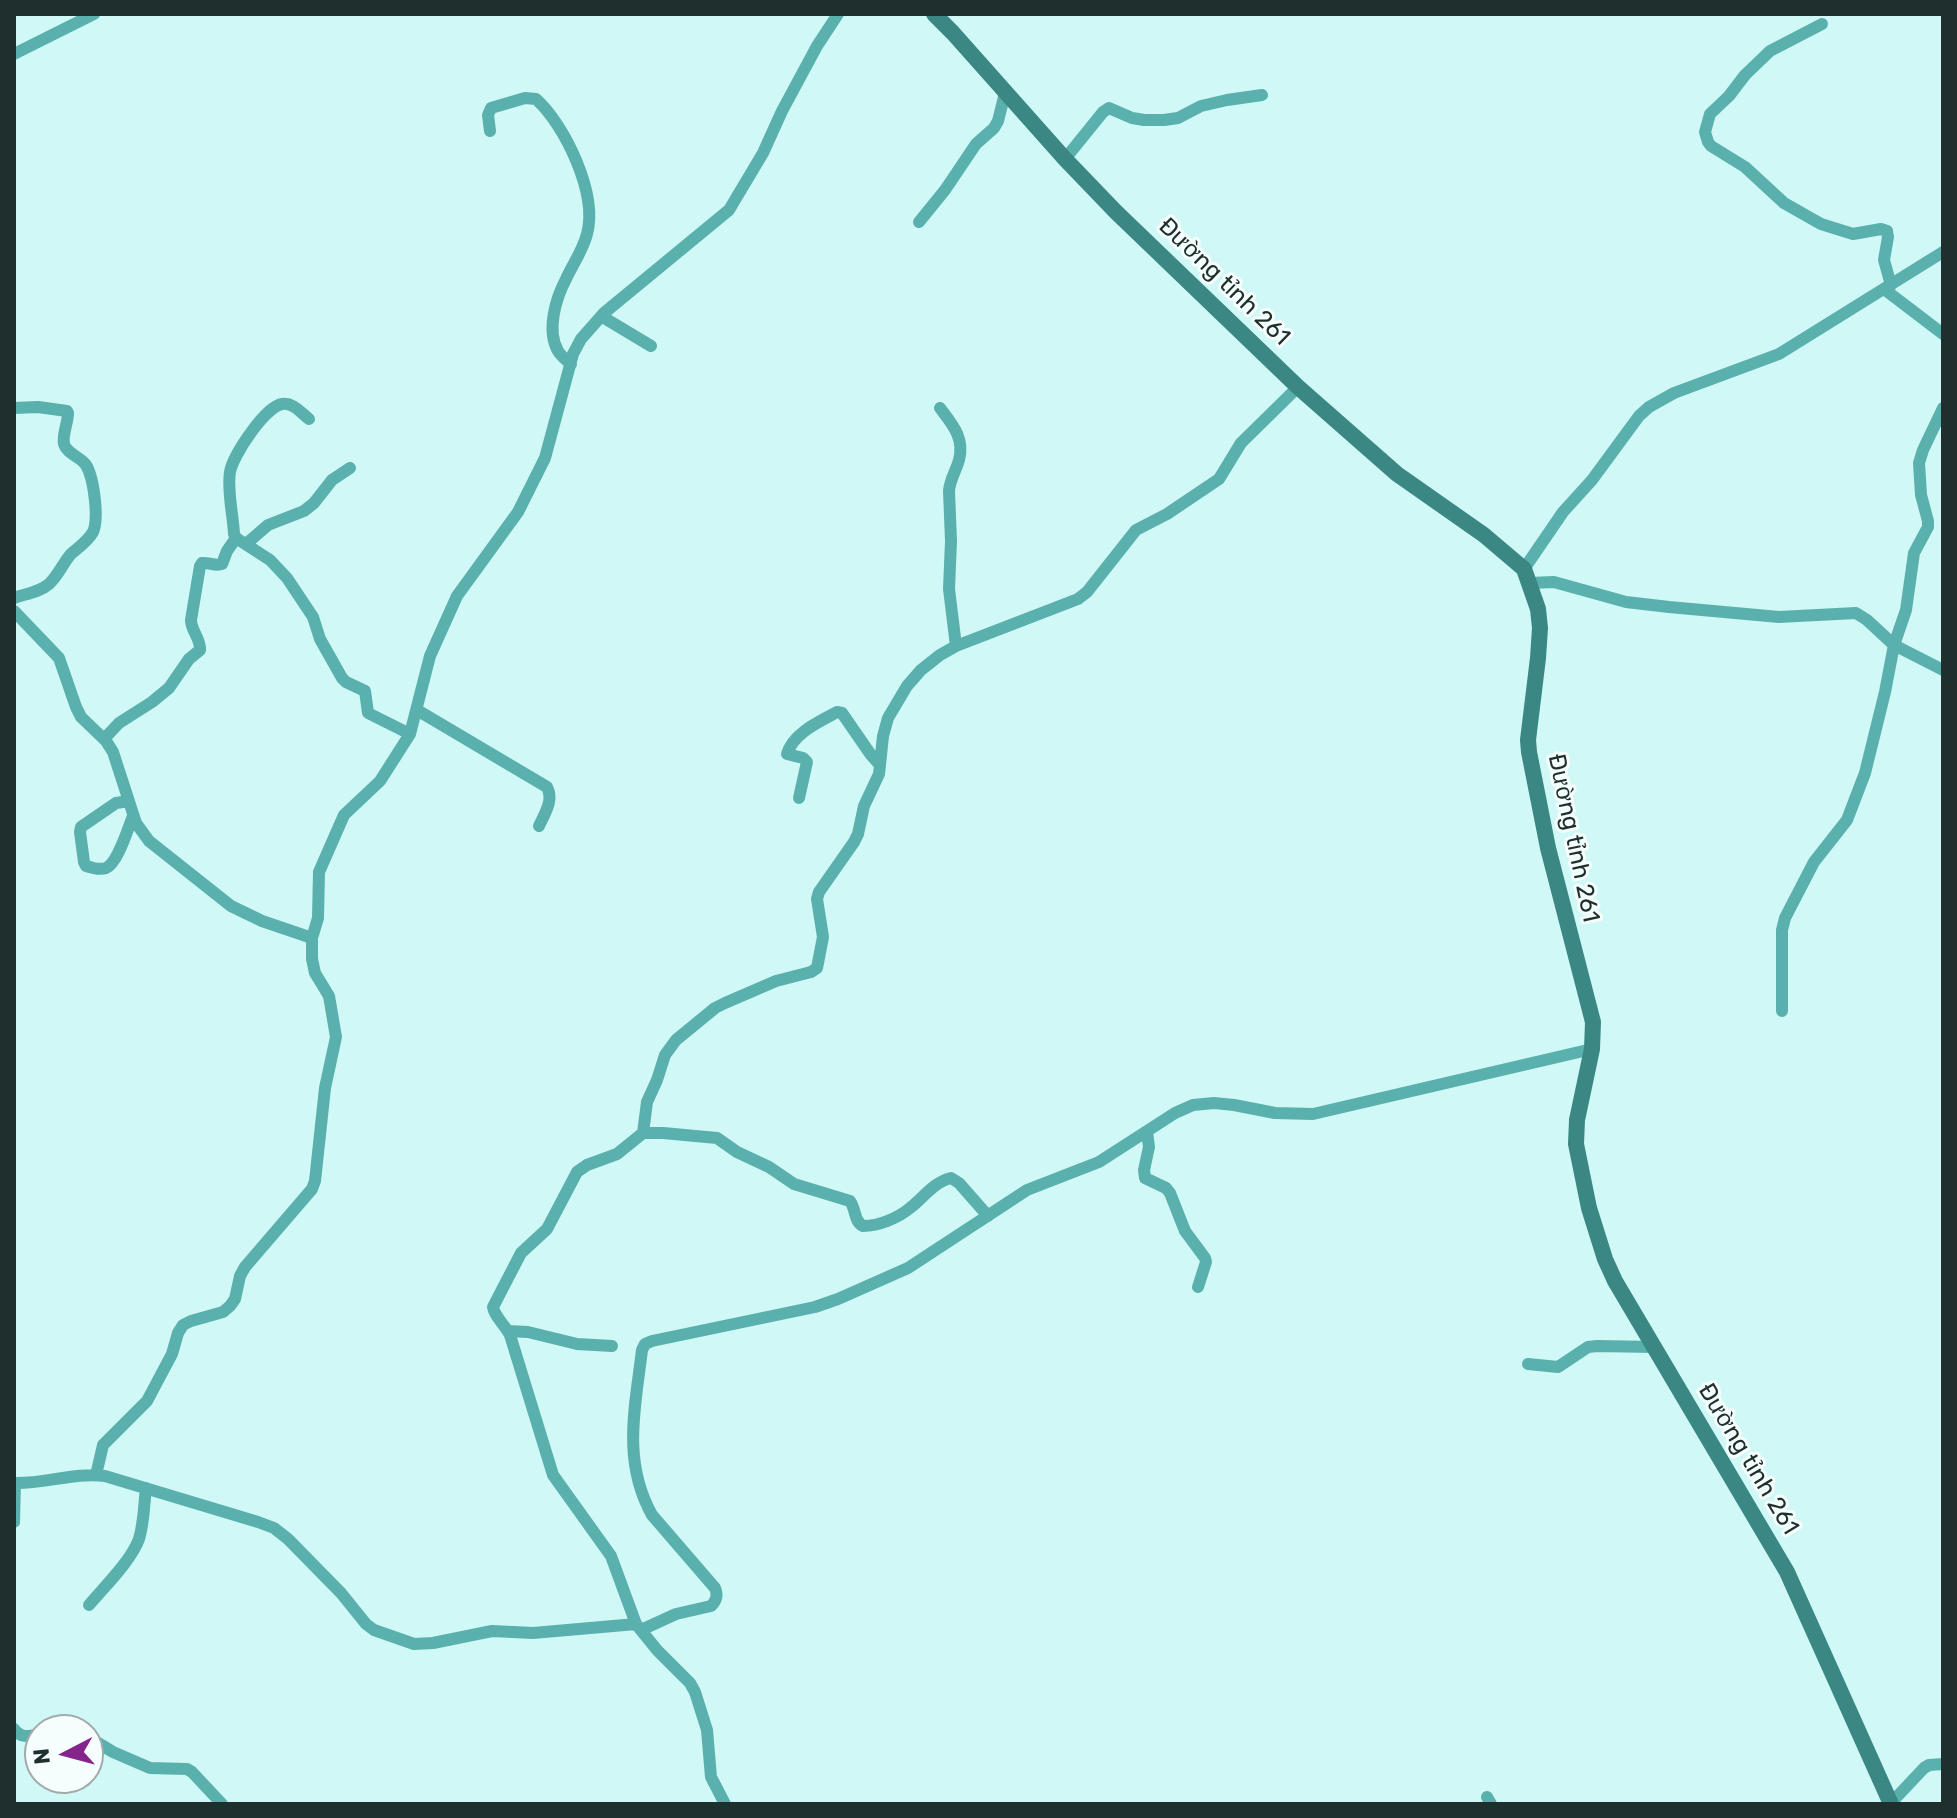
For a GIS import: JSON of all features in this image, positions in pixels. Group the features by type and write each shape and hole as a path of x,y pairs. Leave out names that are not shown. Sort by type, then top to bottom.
{"main road":[{"name":"Đường tỉnh 261","path":"934,14 1119,215 1298,387 1397,474 1484,535 1527,576 1538,609 1540,639 1529,752 1563,908 1591,1009 1594,1034 1576,1132 1586,1196 1597,1236 1610,1270 1787,1572 1891,1803"}],"street":[{"path":"14,54 94,14"},
{"path":"96,1475 103,1445 147,1401 172,1354 183,1325 223,1312 230,1306 245,1267 312,1189 325,1088 336,1037 329,996 313,966 312,938 318,918 319,872 344,815 380,781 410,734 430,656 457,596 518,512 545,458 573,354 581,339 601,316 729,210 763,153 817,46 838,14"},
{"path":"1822,24 1770,51 1710,114 1705,132 1711,146 1745,167 1784,203 1821,224 1853,234 1881,229 1887,231 1884,260 1888,287 1943,334"},
{"path":"919,222 976,144 994,128 1005,93"},
{"path":"1065,159 1109,108 1132,118 1164,120 1178,118 1201,106 1262,95"},
{"path":"490,131 488,115 491,108 525,98 536,99 569,146 586,188 587,234 564,283 553,322 557,349 571,364"},
{"path":"1943,252 1779,354 1674,393 1649,407 1563,512 1527,576 1626,602 1779,617 1856,613 1894,645 1943,670"},
{"path":"601,316 651,346"},
{"path":"643,1133 647,1102 665,1055 676,1040 715,1008 776,981 817,968 823,937 819,892 854,842 864,806 879,774 888,718 907,686 921,670 956,646 1078,599 1136,530 1167,514 1219,479 1241,443 1298,387"},
{"path":"309,419 294,406 282,404 275,407 255,427 234,458 230,477 241,541 270,560 287,578 313,617 320,639 342,678 365,691 368,713 410,734"},
{"path":"14,408 67,411 64,445 87,466 96,515 91,536 68,557 51,582 14,598"},
{"path":"940,408 959,434 959,459 949,491 949,589 956,646"},
{"path":"1782,1011 1784,922 1814,862 1847,820 1868,760 1894,645 1906,610 1914,553 1928,527 1921,495 1919,463 1943,408"},
{"path":"104,739 119,723 169,688 189,659 200,650 191,620 202,563 222,564 227,551 268,525 304,511 332,480 350,468"},
{"path":"14,611 59,658 76,707 113,752 141,833 231,906 262,921 312,938"},
{"path":"417,710 547,787 550,800 539,826"},
{"path":"799,798 807,762 787,754 787,750 802,732 837,712 842,713 880,765"},
{"path":"129,801 116,803 81,827 86,866 101,868 110,865 133,816"},
{"path":"14,1522 15,1483 96,1475 258,1522 274,1528 288,1539 331,1582 366,1624 381,1633 414,1644 492,1631 533,1633 638,1627 711,1606 716,1602 715,1588 652,1515 634,1464 631,1433 645,1344 815,1307 838,1299 908,1268 1027,1190 1110,1156 1175,1113 1193,1105 1214,1103 1275,1113 1313,1114 1592,1049"},
{"path":"1147,1132 1149,1147 1145,1178 1170,1193 1185,1231 1204,1255 1206,1262 1198,1287"},
{"path":"725,1804 711,1777 707,1730 695,1692 638,1627 611,1556 558,1485 508,1331 493,1307 521,1253 547,1229 581,1168 617,1154 643,1133 717,1138 800,1187 850,1201 858,1222 863,1226 897,1217 942,1181 951,1178 988,1216"},
{"path":"508,1331 528,1332 577,1344 612,1346"},
{"path":"1528,1364 1558,1367 1588,1347 1654,1347"},
{"path":"89,1605 133,1551 139,1539 146,1488"},
{"path":"104,1747 150,1768 187,1769 222,1804"},
{"path":"1891,1803 1924,1768 1943,1764"}]}
